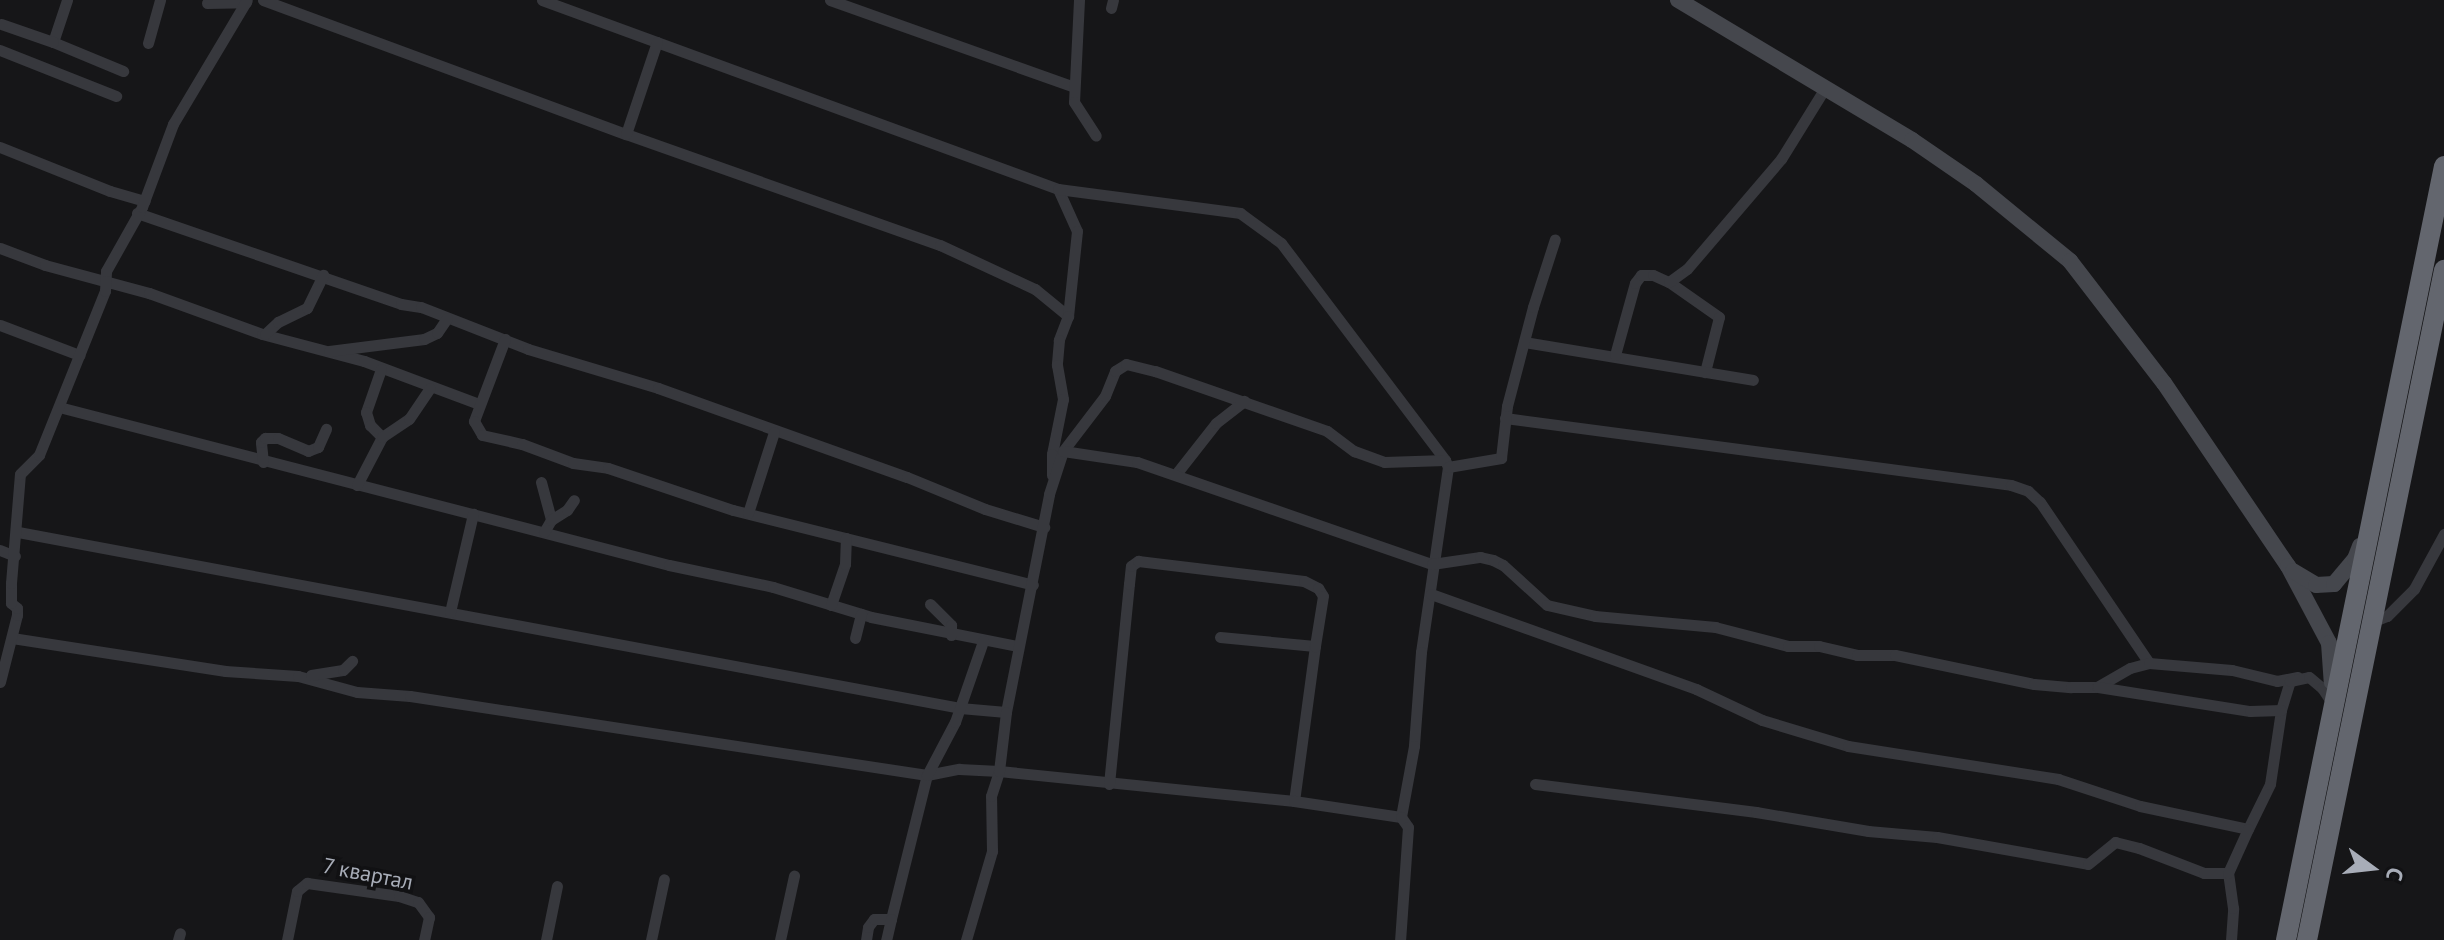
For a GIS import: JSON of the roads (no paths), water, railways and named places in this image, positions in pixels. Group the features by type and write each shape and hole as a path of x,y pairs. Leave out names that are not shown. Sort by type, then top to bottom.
{"highway":[{"path":"2286,940 2370,514 2444,166"},
{"path":"2307,940 2444,270"}],"main road":[{"path":"1678,0 1976,184 2070,261 2164,383 2288,566 2329,643 2332,703"},
{"path":"2288,566 2301,580 2316,585 2334,584 2355,559 2370,514"}],"street":[{"path":"53,42 67,0"},
{"path":"148,43 160,0"},
{"path":"263,0 626,134 940,245 1035,289 1068,316"},
{"path":"542,0 1058,189 1240,213 1281,243 1447,464 1421,652 1411,773 1401,817"},
{"path":"830,0 1074,87"},
{"path":"1079,0 1074,87 1079,114 1096,136"},
{"path":"217,2 247,1"},
{"path":"0,682 17,608 6,600 18,532 20,474 39,455 105,291 103,282 145,201 185,101 247,1"},
{"path":"1,24 123,71"},
{"path":"626,134 657,42"},
{"path":"0,50 116,96"},
{"path":"1669,282 1687,269 1781,159 1825,88"},
{"path":"0,147 110,191 145,201"},
{"path":"1053,483 1052,454 1063,399 1057,365 1059,340 1068,316 1077,231 1058,189"},
{"path":"137,213 447,318 528,349 658,388 1044,527"},
{"path":"966,940 992,851 991,796 999,771 1018,646 1053,483 1063,451 1105,396 1115,371 1126,364 1244,401 1327,431 1354,451 1384,462 1447,464 1501,458 1505,418 1555,239"},
{"path":"0,248 103,282 149,293 265,334 395,372 430,388 479,404"},
{"path":"265,334 278,322 307,308 323,275"},
{"path":"1615,355 1635,283 1641,275 1653,275 1669,282 1719,317 1705,372"},
{"path":"329,351 424,339 437,333 447,318"},
{"path":"0,325 79,355"},
{"path":"505,339 474,421 482,435 522,444 573,463 608,468 748,513 1033,585"},
{"path":"1524,342 1753,380"},
{"path":"372,346 395,372"},
{"path":"381,369 366,412 370,425 382,437"},
{"path":"357,485 382,437 409,419 430,388"},
{"path":"1176,474 1216,423 1244,401"},
{"path":"59,407 263,462 773,587 861,614 951,635 1018,646"},
{"path":"1505,418 2011,485 2028,491 2040,502 2149,663"},
{"path":"263,462 261,442 265,438 278,438 308,451 318,447 326,429"},
{"path":"748,513 774,432"},
{"path":"1063,451 1137,462 1432,564 1480,557 1493,560 1503,565 1547,605 1595,616 1667,620 1715,627 1788,646 1819,646 1857,655 1895,655 2034,684 2097,687 2250,711 2281,710"},
{"path":"541,482 551,520"},
{"path":"544,532 551,520 567,510 574,500"},
{"path":"450,612 473,514"},
{"path":"18,532 960,708 1006,712"},
{"path":"2371,622 2387,616 2414,589 2444,534"},
{"path":"831,605 845,564 846,538"},
{"path":"0,550 15,556"},
{"path":"1109,784 1131,566 1138,561 1304,581 1318,588 1323,596 1294,801"},
{"path":"1431,594 1696,689 1762,720 1848,746 2058,779 2140,806 2248,829"},
{"path":"930,604 951,625 951,635"},
{"path":"855,638 861,614"},
{"path":"1220,637 1315,646"},
{"path":"12,638 225,671 298,676 340,687 927,775 959,769 999,771 1294,801 1401,817 1408,827 1400,940"},
{"path":"886,940 927,775 948,739 983,641"},
{"path":"2097,687 2130,668 2149,663 2232,670 2277,681 2298,677 2316,681 2332,703"},
{"path":"298,676 348,666 338,680 340,687"},
{"path":"2231,940 2233,908 2228,873 2270,784 2281,710 2290,681 2298,677"},
{"path":"1535,784 1756,812 1868,831 1937,837 2088,864 2115,842 2204,873 2228,873"},
{"path":"780,940 794,876"},
{"path":"651,940 664,879"},
{"name":"7 квартал","path":"287,940 297,891 307,883 399,896 418,902 429,917 424,940"},
{"path":"546,940 557,886"},
{"path":"866,940 868,927 874,919 891,919"}]}
